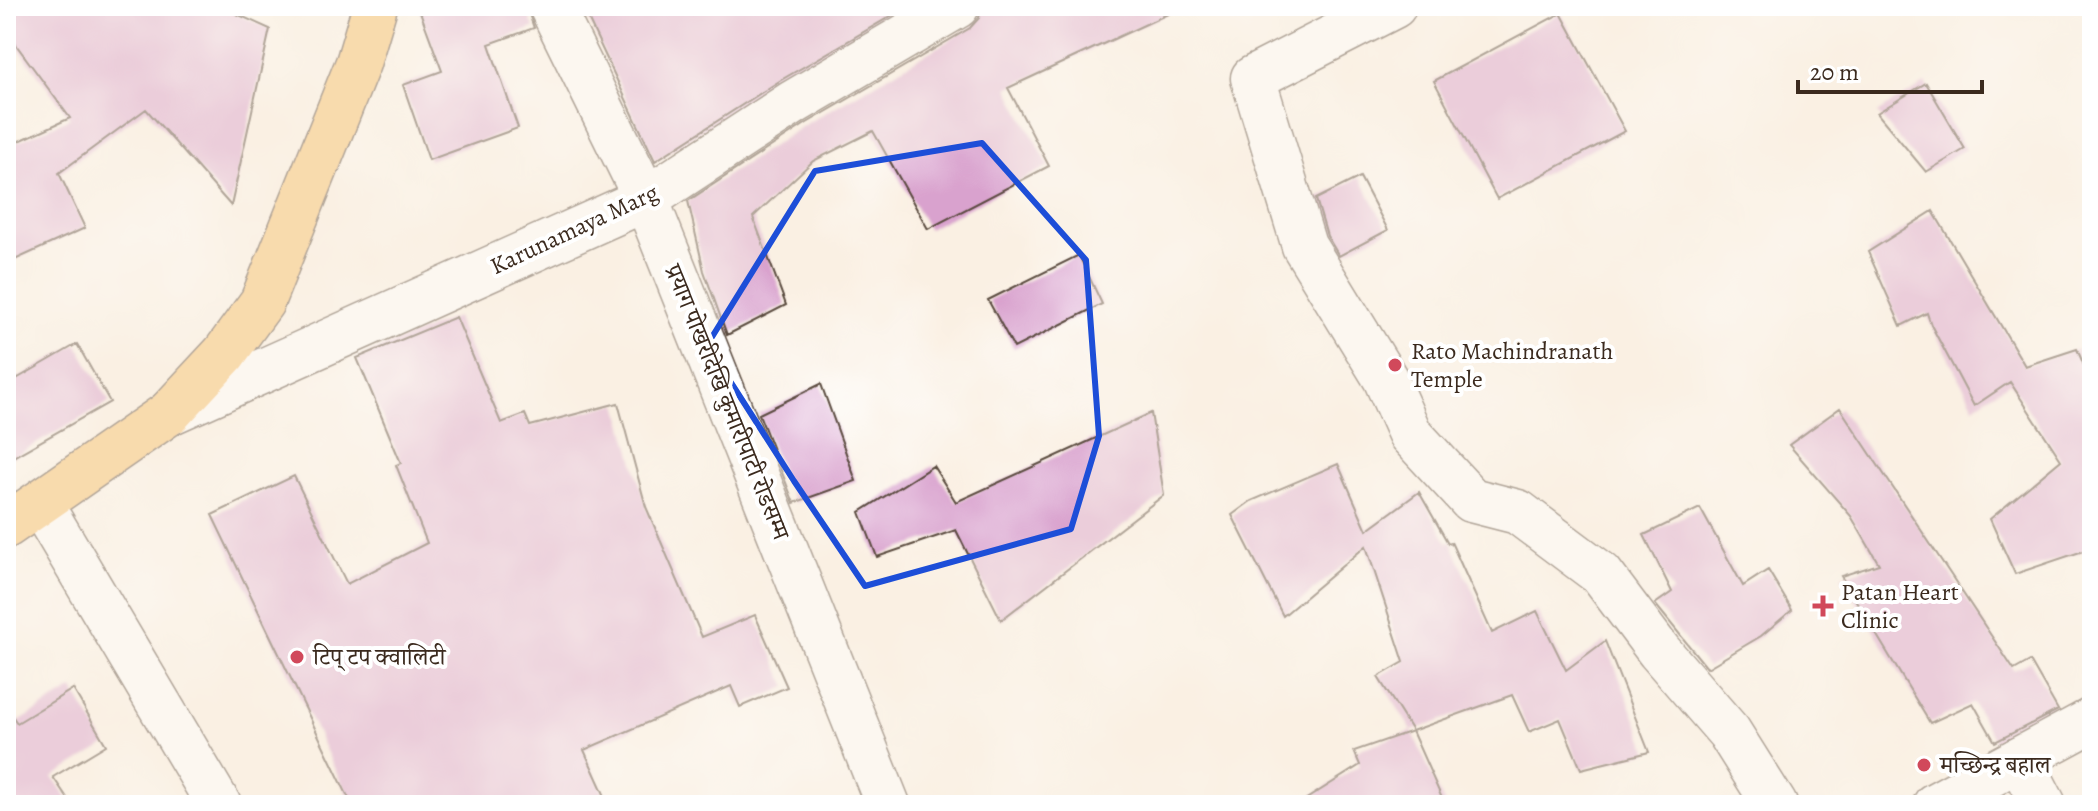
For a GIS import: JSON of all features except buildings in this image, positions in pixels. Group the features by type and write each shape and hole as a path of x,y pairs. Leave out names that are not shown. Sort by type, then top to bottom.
{"main road":[{"path":"23,516 169,413 224,354 262,302 358,63 375,6"}],"street":[{"name":"प्रयाग पोखरीदेखि कुमारीपाटी रोडसम्म","path":"551,6 646,199 888,805"},
{"name":"Karunamaya Marg","path":"169,413 646,199 794,102 957,6"},
{"path":"1394,6 1253,78 1304,246 1385,378 1410,434 1471,500 1518,512 1601,574 1659,651 1729,732 1775,805"},
{"path":"23,516 219,805"},
{"path":"1935,805 2092,720"},
{"path":"2020,759 2044,805"}],"highlighted area":[{"path":"982,143 1086,260 1099,436 1071,529 865,586 707,345 815,171"}],"place":[{"name":"Rato Machindranath Temple","path":"1395,365"},
{"name":"Patan Heart Clinic","path":"1823,606"},
{"name":"टिप् टप क्वालिटी","path":"297,657"},
{"name":"मच्छिन्द्र बहाल","path":"1924,765"}]}
